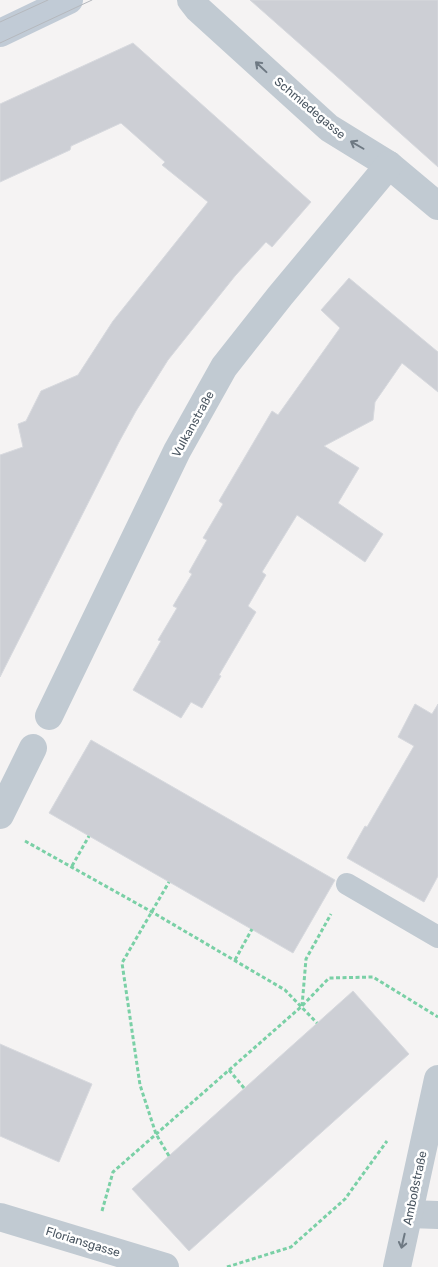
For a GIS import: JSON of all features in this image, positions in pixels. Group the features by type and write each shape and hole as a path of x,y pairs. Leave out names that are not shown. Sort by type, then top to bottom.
{"main road":[{"path":"0,33 70,0"}],"street":[{"name":"Schmiedegasse","path":"191,0 198,9 329,128 389,165 438,206"},
{"name":"Vulkanstraße","path":"49,716 177,451 224,368 286,289 389,165"},
{"path":"0,815 33,748"},
{"name":"Amboßstraße","path":"397,1267 438,1079"},
{"path":"409,1214 438,1214"},
{"name":"Floriansgasse","path":"0,1218 165,1267"}],"lane":[{"path":"347,884 438,937"}],"path":[{"path":"72,866 89,836"},
{"path":"24,841 72,866 285,990 317,1023"},
{"path":"169,882 122,963 140,1085 156,1134 169,1156"},
{"path":"302,1006 306,959 347,884"},
{"path":"235,960 252,929"},
{"path":"91,1245 113,1172 302,1006 329,978 373,977 438,1017"},
{"path":"229,1070 244,1088"},
{"path":"227,1267 291,1246 345,1199 391,1133"}],"building":[{"path":"250,0 438,0 438,167 344,83"},
{"path":"133,43 311,202 272,247 266,242 235,276 168,360 119,442 0,677 0,455 23,447 18,424 26,421 41,391 78,375 113,321 208,202 162,165 165,162 121,123 71,146 70,150 0,182 0,104"},
{"path":"349,278 438,352 438,392 402,363 375,402 373,420 324,446 359,468 338,503 383,534 365,562 297,515 262,572 266,575 248,606 256,612 219,675 221,676 202,708 191,702 181,718 133,690 161,641 158,640 177,608 173,606 192,574 189,572 207,540 203,538 223,504 219,501 272,411 278,415 340,328 321,310"},
{"path":"415,704 432,714 438,704 438,876 424,902 347,858 414,746 398,737"},
{"path":"91,740 335,880 293,953 49,813"},
{"path":"353,991 409,1054 189,1251 132,1189"},
{"path":"0,1044 92,1084 59,1162 0,1136"}],"tram line":[{"path":"0,22 48,0"},
{"path":"0,43 92,0"}]}
